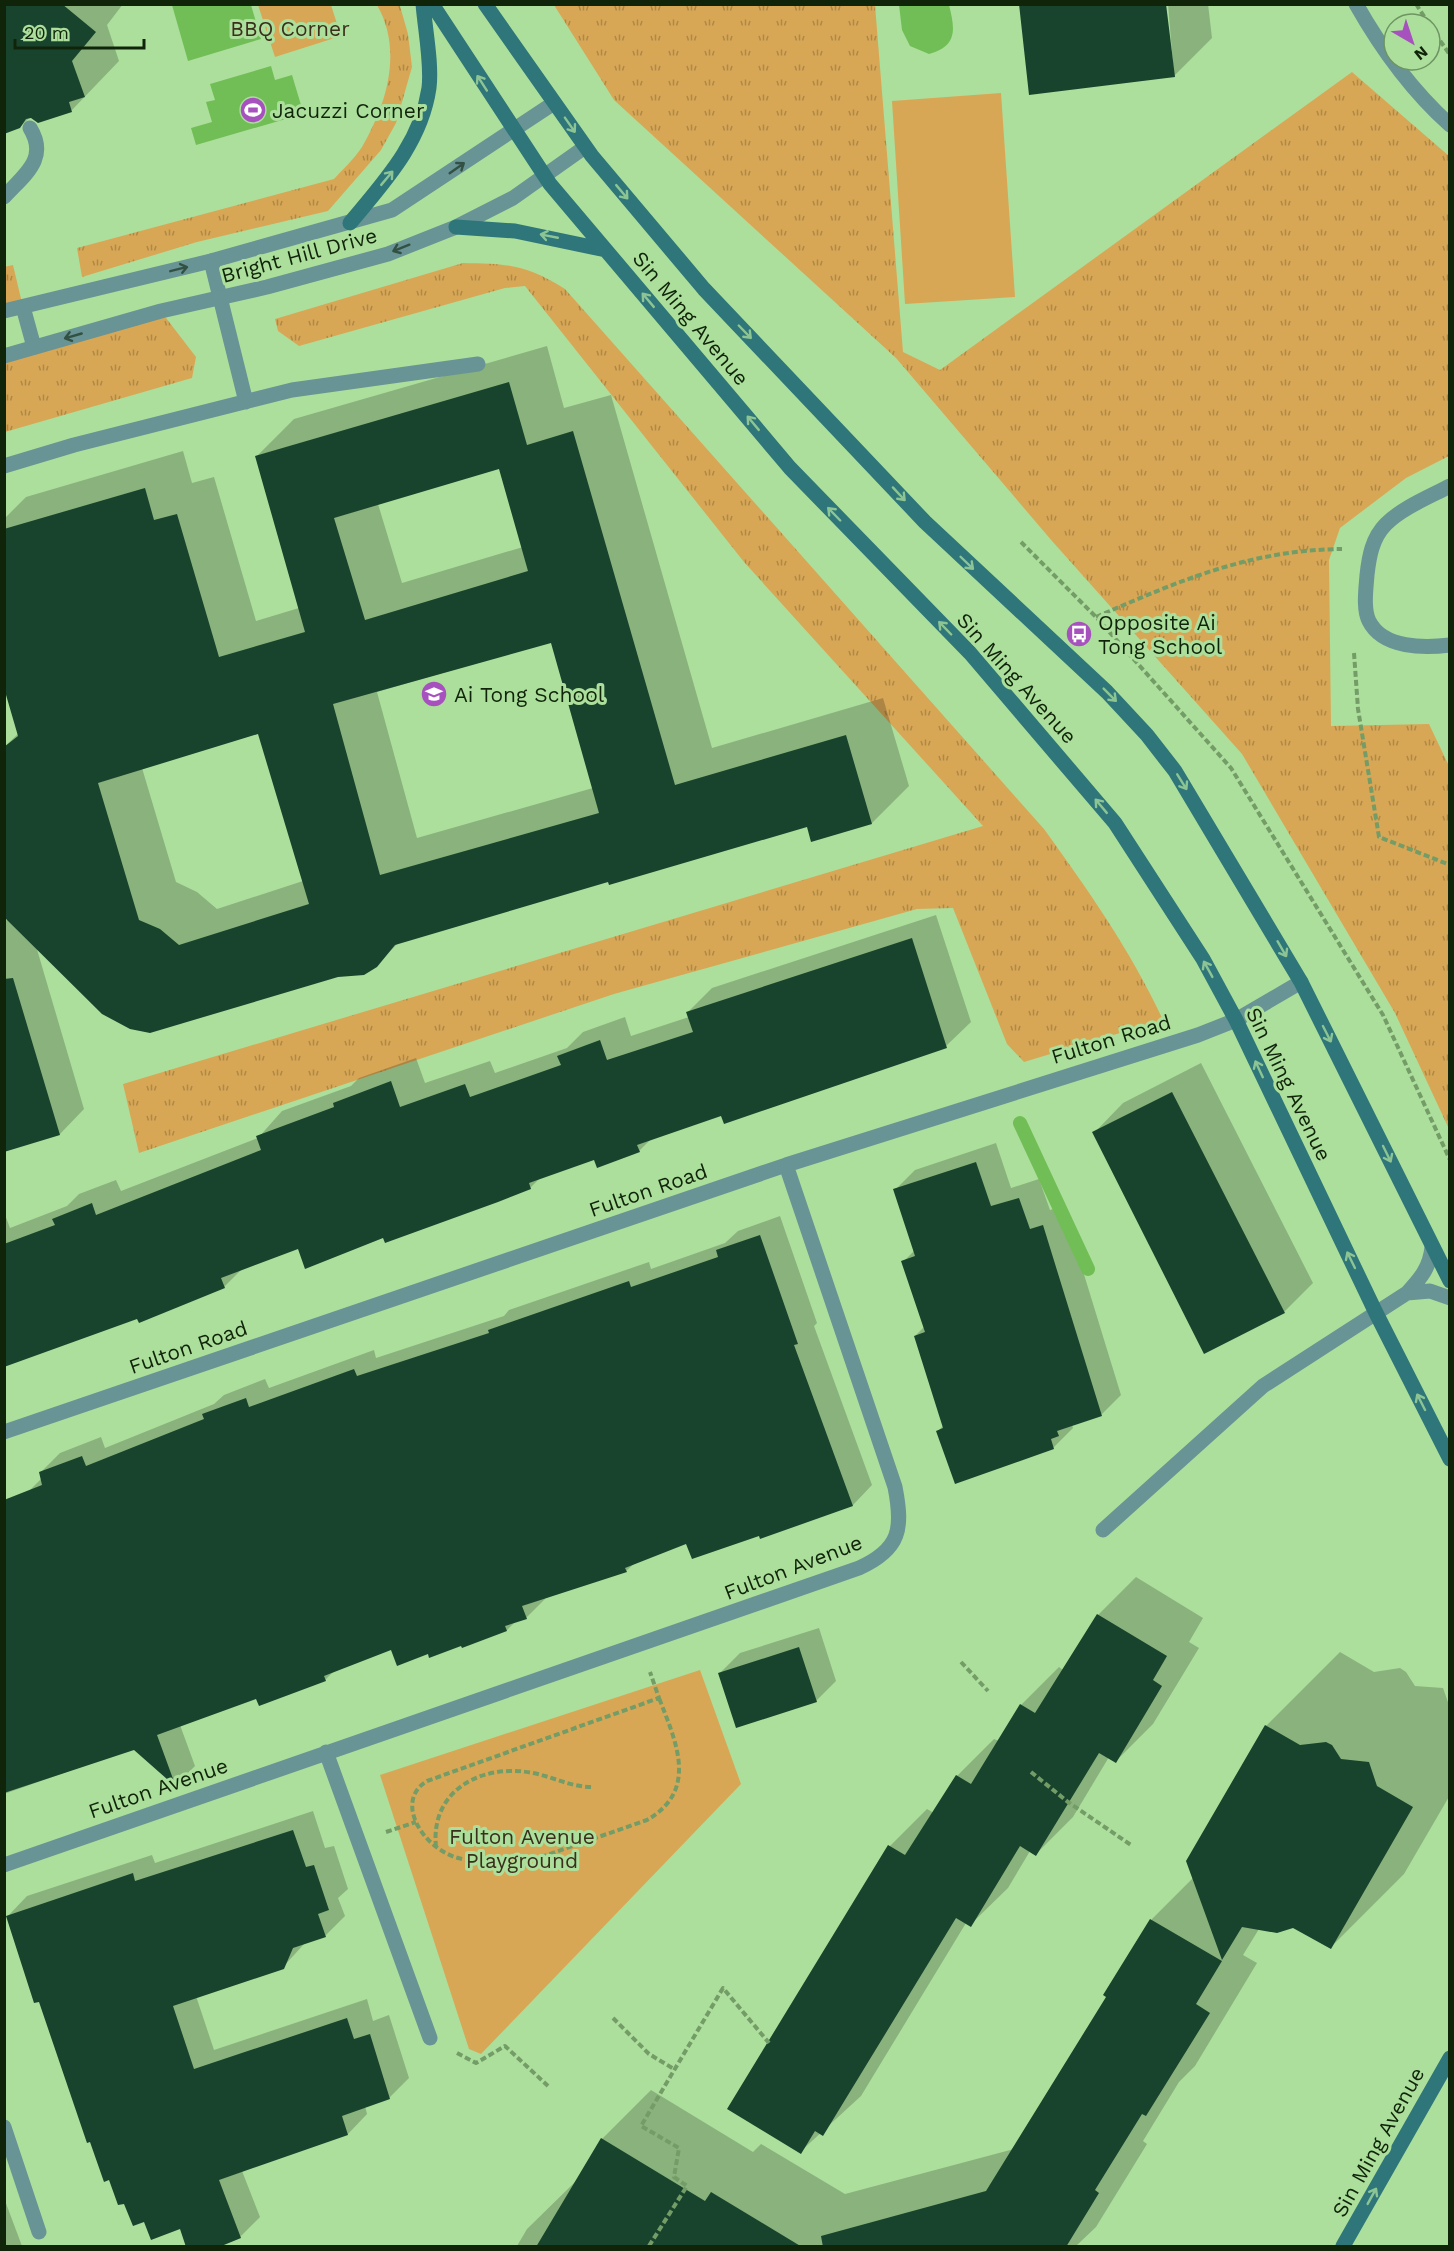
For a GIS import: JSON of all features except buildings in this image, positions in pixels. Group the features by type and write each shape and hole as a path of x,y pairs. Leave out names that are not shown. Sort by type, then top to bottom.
{"main road":[{"path":"350,223 394,170 418,129 429,86 423,4"},
{"name":"Sin Ming Avenue","path":"432,4 514,131 546,176 606,249 790,468 970,653 1115,823 1203,959 1236,1020 1376,1313 1449,1459"},
{"name":"Sin Ming Avenue","path":"485,4 585,147 704,290 925,522 1107,692 1147,735 1175,771 1301,982 1449,1281"},
{"path":"456,226 515,231 606,249"},
{"name":"Sin Ming Avenue","path":"1343,2247 1449,2058"}],"street":[{"path":"1356,4 1375,39 1402,77 1449,125"},
{"name":"Bright Hill Drive","path":"4,311 211,261 392,210 554,103"},
{"path":"4,197 34,164 39,151 36,138 30,128"},
{"name":"Bright Hill Drive","path":"4,356 161,310 219,298 388,254 456,226 513,198 585,147"},
{"path":"211,261 246,402"},
{"path":"23,307 34,347"},
{"path":"4,466 74,445 292,390 478,364"},
{"path":"1449,486 1385,525 1373,545 1368,560 1365,593 1369,621 1378,631 1406,646 1422,648 1449,645"},
{"name":"Fulton Road","path":"4,1432 786,1165 1198,1035 1236,1020 1301,982"},
{"name":"Fulton Avenue","path":"4,1865 859,1568 878,1558 894,1542 900,1522 895,1486 786,1165"},
{"path":"1103,1530 1263,1386 1407,1293 1422,1277 1431,1262 1432,1247"},
{"path":"1407,1293 1430,1291 1449,1298"},
{"path":"326,1752 430,2038"},
{"path":"4,2127 39,2232"}],"path":[{"path":"1020,542 1096,617 1231,768 1383,1015 1449,1160"},
{"path":"1096,617 1206,571 1301,550 1351,549"},
{"path":"1358,709 1379,837 1449,865"},
{"path":"961,1662 988,1691"},
{"path":"541,1857 647,1820 659,1813 671,1800 679,1785 680,1770 675,1740 654,1685"},
{"path":"480,1859 466,1862 452,1858 425,1838 417,1822 412,1796 418,1786 659,1698"},
{"path":"1031,1772 1068,1802 1131,1845"},
{"path":"436,1848 434,1827 439,1810 451,1793 466,1783 484,1776 531,1773 560,1783 592,1787"},
{"path":"398,1829 417,1822"},
{"path":"649,2247 687,2186 674,2177 679,2148 641,2126 723,1988 769,2043"},
{"path":"613,2018 649,2054 674,2069"},
{"path":"430,2038 476,2063 505,2046 548,2086"}],"green space":[{"name":"BBQ Corner","path":"258,5 331,5 341,36 275,57"},
{"path":"377,5 400,6 408,34 412,67 396,123 381,150 328,211 197,242 82,277 77,248 334,179 362,147 385,95 389,77 389,40 385,22"},
{"path":"554,5 875,5 903,352 940,370 1352,72 1449,156 1449,456 1406,478 1340,528 1329,560 1331,726 1429,724 1449,766 1449,1129 1395,1013 1242,754 1052,541 896,358 614,100"},
{"path":"1001,93 1015,297 905,304 892,101"},
{"path":"463,263 516,267 539,275 565,289 1044,829 1123,945 1163,1020 1024,1062 1007,1044 953,908 917,909 614,994 139,1153 123,1084 983,826 744,562 525,286 505,288 299,346 278,331 275,319"},
{"path":"13,265 23,307 5,310 4,267"},
{"path":"163,314 196,357 192,378 5,432 5,360"},
{"name":"Fulton Avenue Playground","path":"700,1670 741,1784 481,2054 469,2049 380,1775"}],"shaded area":[{"path":"172,5 251,5 261,39 188,61"},
{"path":"899,5 949,5 953,29 950,41 938,51 929,54 910,46 902,30"},
{"name":"Jacuzzi Corner","path":"271,66 275,80 292,75 301,105 296,116 196,145 191,128 212,122 206,102 215,100 210,84"}],"waterway":[{"path":"1020,1123 1088,1269"}],"place":[{"name":"Jacuzzi Corner","path":"253,110"},
{"name":"Opposite Ai Tong School","path":"1079,634"},
{"name":"Ai Tong School","path":"434,694"}]}
